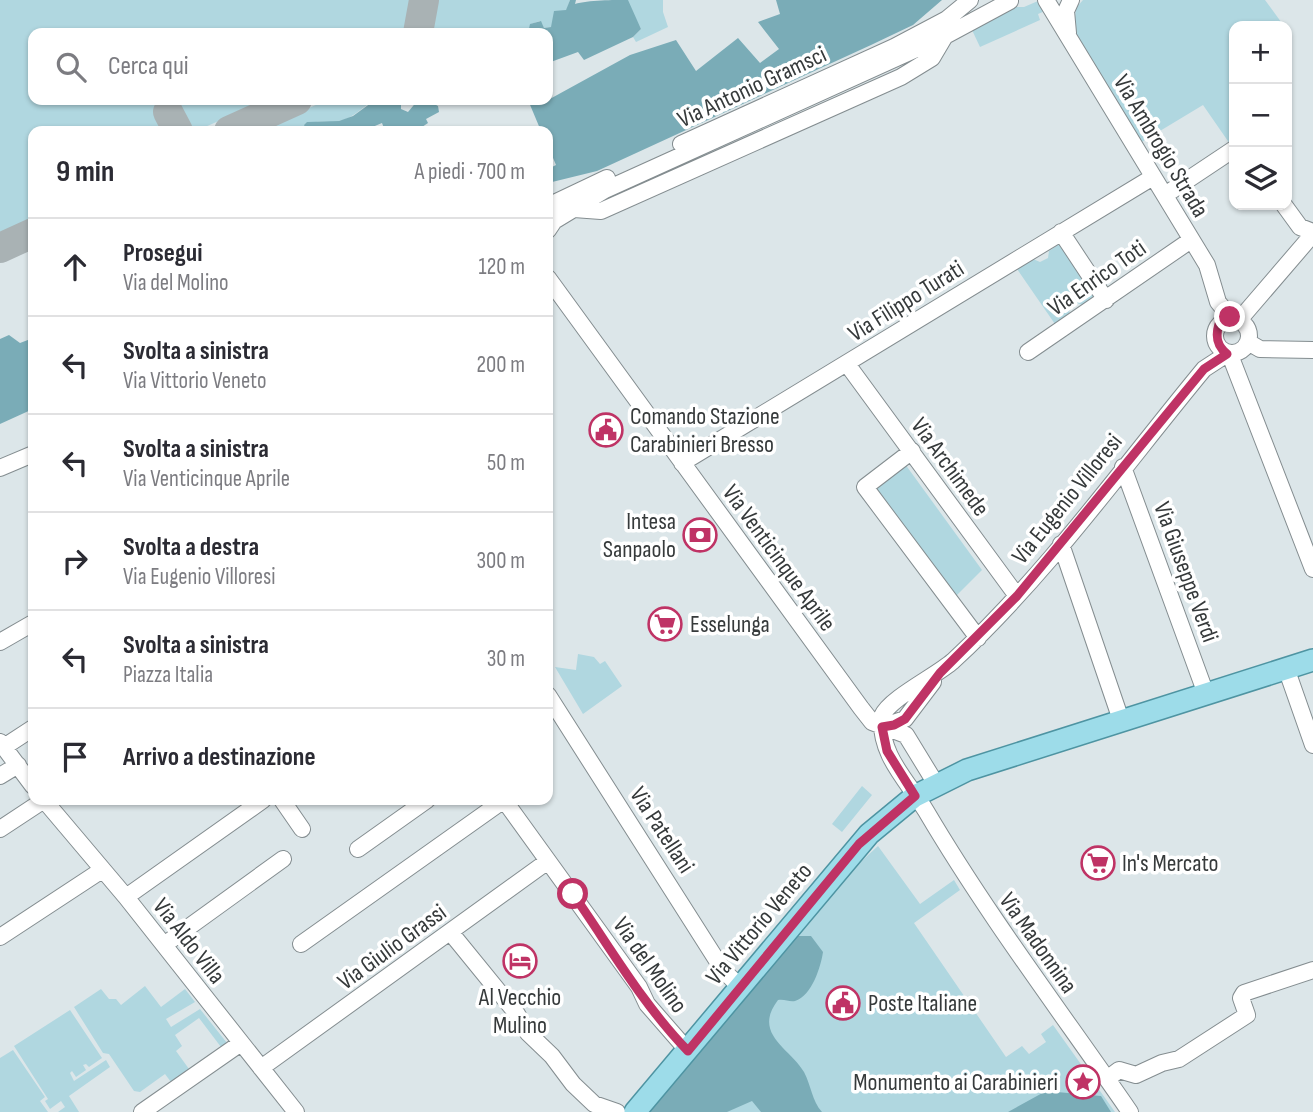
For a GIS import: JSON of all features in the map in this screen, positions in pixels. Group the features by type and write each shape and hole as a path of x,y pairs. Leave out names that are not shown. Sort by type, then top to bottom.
{"main road":[{"name":"Via Vittorio Veneto","path":"635,1112 859,844 915,796 968,770 1313,660"}],"street":[{"path":"947,19 955,0"},
{"name":"Via Antonio Gramsci","path":"553,204 894,47 947,19 970,0"},
{"name":"Via Antonio Gramsci","path":"553,222 605,190 945,36 1011,0"},
{"name":"Via Ambrogio Strada","path":"1046,0 1207,265 1218,302 1241,327"},
{"path":"1068,36 1066,11 1070,0"},
{"path":"1165,195 1229,152"},
{"name":"Via Filippo Turati","path":"682,463 1153,177"},
{"path":"1241,327 1259,300 1313,233 1300,227 1288,210"},
{"path":"1061,232 1105,300"},
{"name":"Via Enrico Toti","path":"1028,352 1191,240"},
{"name":"Via Venticinque Aprile","path":"553,283 861,708 872,722 882,727 887,751 915,796"},
{"path":"1313,350 1260,349 1241,327 1219,324 1216,337 1220,347 1229,354 1313,569"},
{"name":"Via Eugenio Villoresi","path":"882,727 905,719 940,673 978,638 1017,596 1204,369 1229,354 1240,353 1241,327"},
{"name":"Via Archimede","path":"847,365 1017,596"},
{"path":"912,452 865,487 978,638"},
{"path":"0,468 28,456"},
{"name":"Via Giuseppe Verdi","path":"1123,467 1206,694"},
{"path":"1061,544 1121,720"},
{"path":"0,642 28,626"},
{"path":"1286,668 1313,745"},
{"name":"Via Patellani","path":"553,703 723,970 740,987"},
{"path":"882,727 906,735 936,784"},
{"path":"27,773 2,744 28,731"},
{"path":"0,776 27,773"},
{"name":"Via Madonnina","path":"915,796 984,907 1130,1112"},
{"path":"0,829 36,805"},
{"name":"Via Aldo Villa","path":"48,805 126,897 296,1112"},
{"path":"126,897 257,805"},
{"path":"285,805 302,829"},
{"path":"358,849 420,805"},
{"path":"301,944 497,805"},
{"name":"Via del Molino","path":"508,805 639,987 647,1004 688,1051"},
{"path":"164,945 283,859"},
{"name":"Via Giulio Grassi","path":"261,1068 548,861"},
{"path":"0,937 102,870"},
{"path":"451,933 517,1014 542,1034 552,1056 594,1108 617,1112"},
{"path":"1107,1079 1119,1070 1136,1075 1162,1063 1179,1059 1247,1015 1241,998 1244,993 1313,970"},
{"path":"142,1112 241,1043"}],"shaded area":[{"path":"0,0 411,0 405,28 28,28 28,105 255,105 207,126 28,126 28,223 0,236"},
{"path":"435,0 570,0 567,9 551,27 544,28 540,21 531,24 530,28 431,28"},
{"path":"570,0 576,0 575,4 628,0 641,29 633,37 584,60 578,52 553,61 553,28 544,28 551,27 554,11 566,10"},
{"path":"626,0 663,0 663,12 668,27 636,42 633,37 641,29"},
{"path":"776,0 942,0 913,25 871,45 597,171 553,182 553,166 556,165 553,158 553,126 539,126 530,105 553,105 553,97 630,55 676,40 696,71 738,38 760,63 779,49 758,22 780,14"},
{"path":"1083,0 1265,0 1280,21 1229,21 1229,143 1203,105 1140,143 1073,36 1076,8"},
{"path":"1038,1 1045,11 1038,14 1040,20 980,47 972,30 1007,7 1024,7"},
{"path":"541,21 544,28 529,28 530,24"},
{"path":"316,105 368,105 344,120 315,122 305,126 268,126"},
{"path":"368,105 401,105 401,109 408,112 414,105 436,105 439,112 426,119 428,123 424,126 383,126 382,123 375,126 304,125 307,122 339,121 353,116"},
{"path":"1061,243 1096,299 1085,306 1077,303 1069,308 1070,319 1057,327 1017,269 1033,259 1040,262 1048,258 1049,251"},
{"path":"9,335 20,343 28,340 28,411 0,424 0,339"},
{"path":"905,464 982,570 955,597 875,487"},
{"path":"578,654 594,657 600,664 605,661 622,686 583,714 555,667 576,670"},
{"path":"862,786 872,795 842,832 832,824"},
{"path":"878,846 920,904 954,880 960,890 914,923 1006,1057 1022,1046 1029,1054 1046,1042 1041,1034 1053,1025 1115,1112 644,1112 854,868"},
{"path":"798,936 811,936 823,952 818,972 811,987 801,998 795,1001 778,1000 769,1022 776,1040 804,1072 822,1112 761,1112 752,1101 727,1112 648,1112"},
{"path":"145,986 161,1007 185,989 195,1002 166,1019 171,1027 200,1009 227,1043 221,1047 199,1018 175,1035 182,1046 176,1051 189,1069 171,1082 165,1074 140,1092 134,1091 109,1054 103,1053 74,1007 101,989 109,999 116,999 121,1005"},
{"path":"70,1010 102,1058 89,1067 83,1065 86,1070 76,1077 72,1071 70,1073 74,1081 106,1060 110,1067 69,1096 79,1112 58,1112 65,1107 61,1101 50,1109 45,1101 48,1099 14,1046"},
{"path":"13,1050 45,1097 40,1101 48,1112 0,1112 0,1058"},
{"path":"1046,1091 1101,1096 1111,1112 1008,1112"}],"taxiway":[{"path":"419,28 424,0"},
{"path":"240,126 286,105"},
{"path":"168,112 175,126"},
{"path":"0,248 28,235"}],"place":[{"name":"Comando Stazione Carabinieri Bresso","path":"606,430"},
{"name":"Intesa Sanpaolo","path":"700,535"},
{"name":"Esselunga","path":"665,624"},
{"name":"In's Mercato","path":"1098,863"},
{"name":"Al Vecchio Mulino","path":"520,961"},
{"name":"Poste Italiane","path":"843,1003"},
{"name":"Monumento ai Carabinieri","path":"1083,1082"}],"route":[{"path":"573,894 639,987 647,1004 688,1051 859,844 915,796 887,751 882,727 905,719 940,673 978,638 1017,596 1204,369 1227,354 1216,337 1219,324 1230,317"}]}
